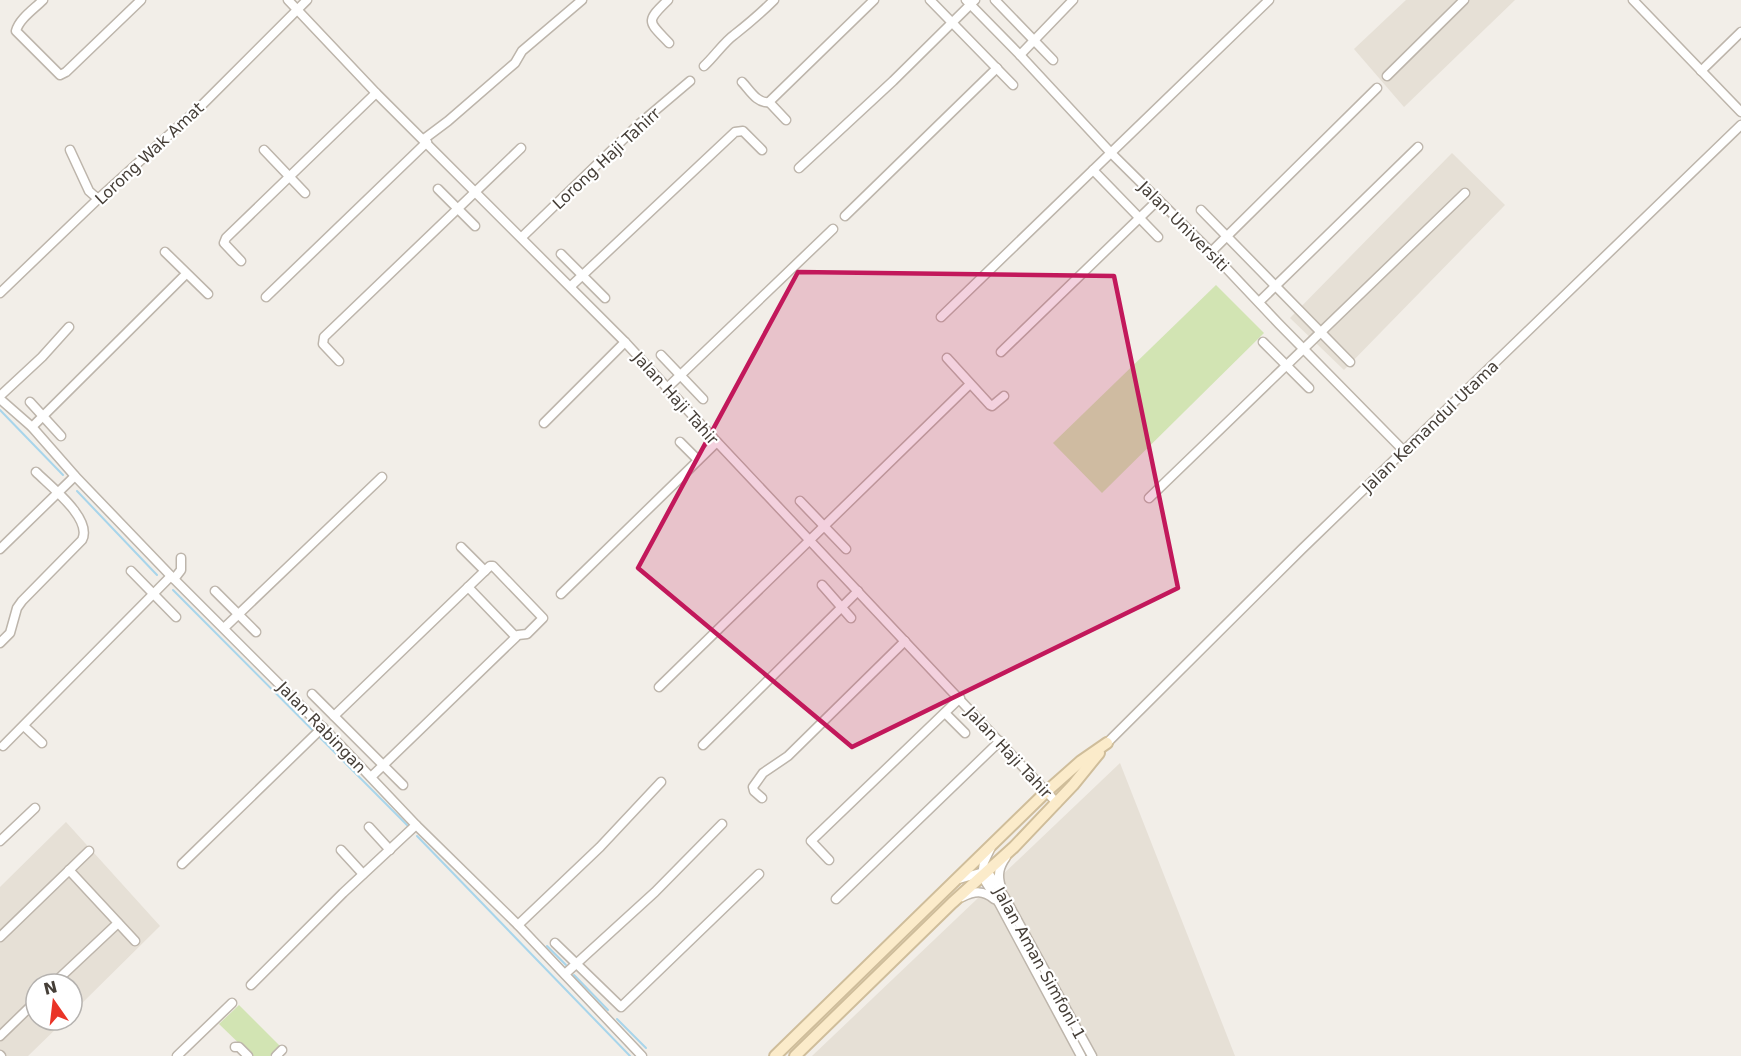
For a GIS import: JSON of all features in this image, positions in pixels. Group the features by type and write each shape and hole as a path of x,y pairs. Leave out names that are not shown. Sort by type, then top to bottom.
{"street":[{"path":"43,0 21,21 16,27 16,32 60,75 66,72 141,0"},
{"name":"Jalan Haji Tahir","path":"288,0 376,93 625,342 1057,803"},
{"name":"Lorong Wak Amat","path":"0,293 98,199 202,105 307,0"},
{"path":"266,297 425,140 515,63 522,51 582,0"},
{"path":"668,0 653,14 651,20 654,27 669,43"},
{"path":"704,66 733,35 774,0"},
{"path":"742,82 759,100 764,103 769,102 874,0"},
{"path":"930,0 1013,85"},
{"path":"995,0 1053,60"},
{"path":"1020,55 1074,0"},
{"path":"941,317 1269,0"},
{"path":"1387,76 1464,0"},
{"path":"1633,0 1741,112"},
{"path":"800,168 893,81 970,1"},
{"name":"Jalan Universiti","path":"970,1 1111,153 1211,252 1404,451"},
{"path":"1701,71 1741,32"},
{"path":"845,216 997,68"},
{"name":"Lorong Haji Tahirr","path":"522,237 638,125 690,81"},
{"path":"1211,252 1377,88"},
{"path":"241,261 224,243 226,238 376,93"},
{"path":"769,102 786,120"},
{"name":"Jalan Kemandul Utama","path":"1107,743 1302,549 1741,125"},
{"path":"571,286 735,132 742,131 762,150"},
{"path":"1259,302 1418,147"},
{"path":"339,361 323,344 324,337 521,148"},
{"path":"70,150 89,191 98,199"},
{"path":"264,150 305,193"},
{"path":"1093,170 1158,237"},
{"path":"438,189 475,226"},
{"path":"1149,498 1465,193"},
{"path":"1001,352 1158,200"},
{"path":"1201,210 1350,362"},
{"path":"667,388 833,230"},
{"path":"165,252 208,294"},
{"path":"561,254 605,298"},
{"path":"32,427 186,274"},
{"path":"0,397 42,357 69,327"},
{"path":"544,423 625,342"},
{"path":"1263,342 1309,388"},
{"path":"661,355 703,399"},
{"path":"947,358 992,406 1004,396"},
{"path":"659,687 970,384"},
{"name":"Jalan Rabingan","path":"0,397 32,427 75,476 224,628 317,733 371,777 416,825 518,925 642,1056"},
{"path":"30,402 62,436"},
{"path":"680,442 698,460"},
{"path":"561,594 717,442"},
{"path":"0,643 10,633 17,608 22,601 85,535 84,525 77,514 36,472"},
{"path":"0,549 75,476"},
{"path":"224,628 382,477"},
{"path":"800,501 846,549"},
{"path":"461,547 484,571"},
{"path":"3,746 181,570 181,558"},
{"path":"334,716 490,566 493,566 543,618 527,634 518,636 371,777"},
{"path":"131,571 176,617"},
{"path":"822,585 851,618"},
{"path":"468,587 518,636"},
{"path":"215,591 256,632"},
{"path":"703,745 858,591"},
{"path":"762,798 753,787 763,773 788,756 904,641"},
{"path":"312,694 403,785"},
{"path":"829,860 812,841 960,698"},
{"path":"945,713 965,733"},
{"path":"24,726 42,743"},
{"path":"182,864 317,733"},
{"path":"836,898 1000,741"},
{"path":"775,1056 1046,792 1081,760 1107,743"},
{"path":"952,903 973,892 986,892 1001,899 999,874 1001,865 1107,743"},
{"path":"518,925 600,847 661,782"},
{"path":"0,841 35,808"},
{"path":"565,974 655,892 723,824"},
{"path":"251,985 416,825"},
{"path":"369,827 390,850"},
{"path":"984,873 993,844"},
{"path":"795,1056 952,903 1014,848"},
{"path":"341,850 363,874"},
{"path":"0,937 89,851"},
{"path":"69,870 135,941"},
{"path":"956,880 984,873"},
{"name":"Jalan Aman Simfoni 1","path":"984,873 1092,1056"},
{"path":"555,943 621,1007 759,874"},
{"name":"Jalan Aman Simfoni 1","path":"1001,899 1081,1056"},
{"path":"66,972 118,923"},
{"path":"177,1056 232,1003"},
{"path":"0,1036 24,1013"},
{"path":"235,1047 242,1049 248,1056"}],"highlighted area":[{"path":"798,272 1114,276 1178,588 852,747 638,568"}],"shaded area":[{"path":"1406,0 1515,0 1404,107 1354,49"},
{"path":"1452,153 1505,205 1344,370 1290,318"},
{"path":"1120,763 1235,1056 812,1056"},
{"path":"66,822 160,926 84,1001 84,972 24,972 24,1032 53,1032 28,1056 0,1056 0,887"}],"green space":[{"path":"1216,285 1264,333 1102,493 1053,443"},
{"path":"239,1005 280,1046 270,1056 252,1056 219,1024"}],"waterway":[{"path":"0,410 63,475"},
{"path":"77,491 157,575"},
{"path":"173,590 408,826"},
{"path":"417,836 630,1056"},
{"path":"547,946 566,965"},
{"path":"574,975 608,1010"},
{"path":"617,1019 646,1048"}]}
